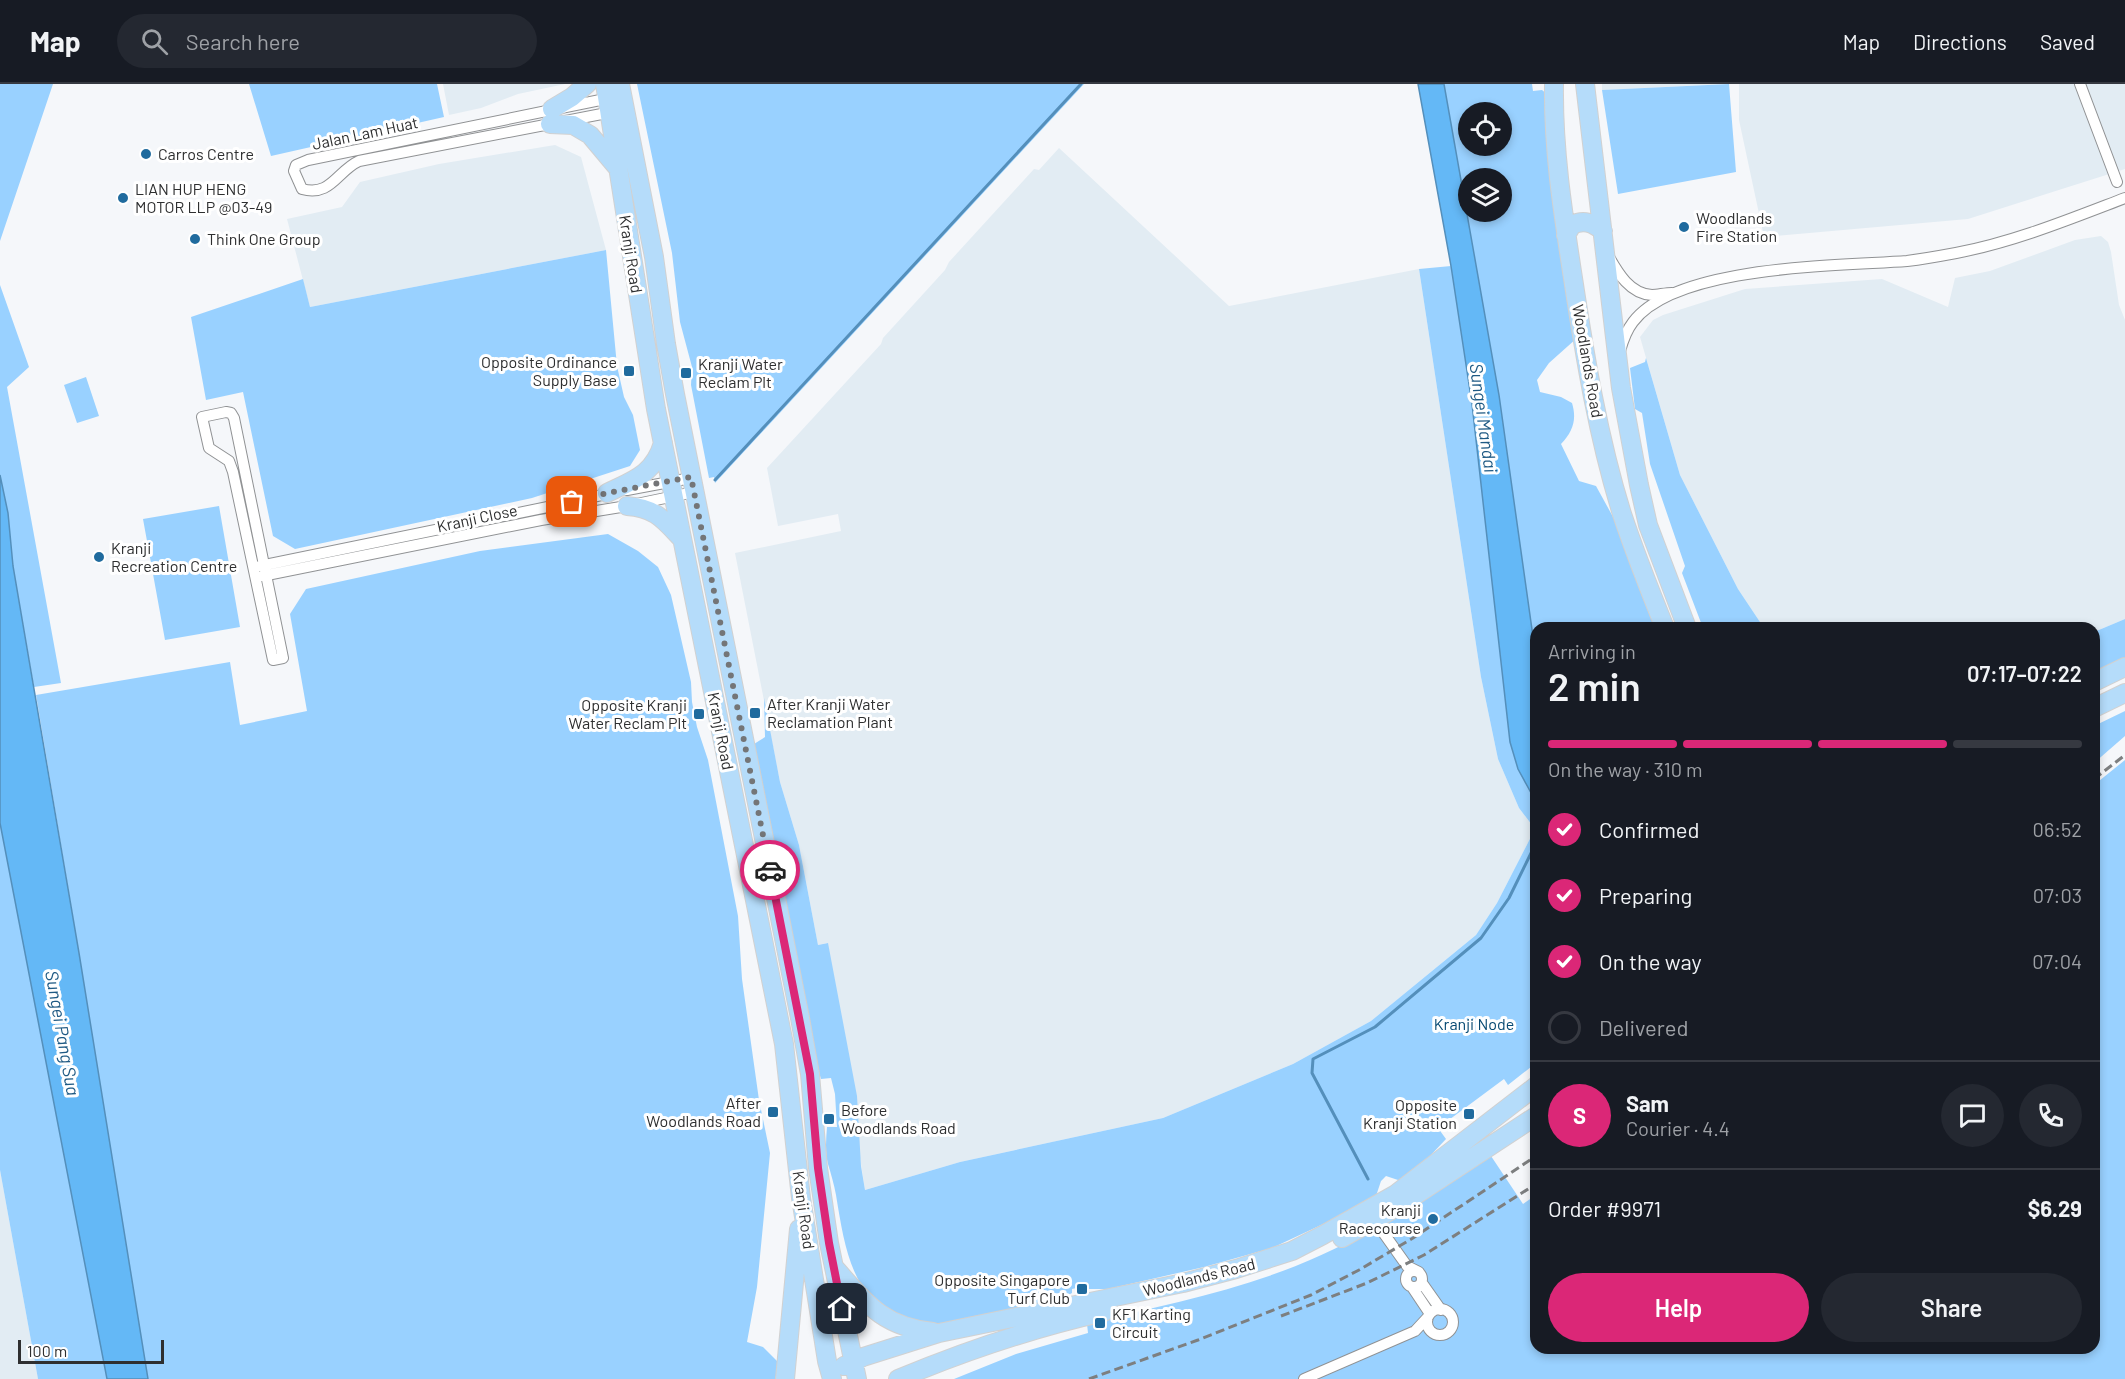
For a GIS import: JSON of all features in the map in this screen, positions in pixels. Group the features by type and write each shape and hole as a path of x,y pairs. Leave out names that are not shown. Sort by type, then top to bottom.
{"main road":[{"path":"587,84 551,117 573,125 590,135 617,167"},
{"name":"Woodlands Road","path":"1554,84 1555,146 1566,235 1600,425 1622,512 1663,622"},
{"name":"Woodlands Road","path":"1585,84 1590,142 1621,388 1648,525 1685,622"},
{"name":"Kranji Road","path":"615,97 617,167 641,324 681,538 780,1022 787,1062 801,1198 828,1377"},
{"name":"Kranji Road","path":"615,97 654,257 666,344 693,485 800,1018 810,1074 818,1168 833,1266 857,1379"},
{"path":"1566,235 1572,225 1583,222 1592,223 1603,231"},
{"path":"633,266 654,257"},
{"path":"607,493 650,468 659,458 663,443"},
{"path":"627,507 644,507 658,515 681,538"},
{"path":"2100,679 2125,667"},
{"path":"2100,705 2125,693"},
{"name":"Woodlands Road","path":"828,1377 852,1361 939,1333 1183,1283 1292,1251 1396,1194 1530,1091"},
{"name":"Woodlands Road","path":"898,1379 941,1361 1051,1324 1206,1289 1298,1261 1375,1221 1530,1120"},
{"path":"785,1379 801,1198"},
{"path":"833,1266 868,1305 888,1320 914,1330 939,1333"},
{"path":"919,1379 941,1361"}],"street":[{"path":"2080,84 2117,182"},
{"name":"Jalan Lam Huat","path":"551,117 308,160 296,165 294,171 302,189 316,190 331,185 348,165 359,161 551,117 615,97"},
{"path":"1618,360 1626,332 1634,320 1654,305 1678,292 1719,279 1756,272 1911,260 1960,252 2014,238 2125,200"},
{"path":"1605,251 1618,272 1633,288 1652,295 1678,292"},
{"path":"260,571 229,461 209,448 202,417 226,412 231,413 234,418 260,571 273,660 283,658 260,571"},
{"name":"Kranji Close","path":"260,571 607,493 672,489 693,485"},
{"name":"Kranji Close","path":"260,571 541,520 627,507 672,489"},
{"path":"1375,1221 1407,1271 1418,1281 1441,1310 1450,1315 1452,1326 1445,1334 1438,1335 1428,1328 1429,1316 1418,1281"},
{"path":"1407,1271 1406,1282 1418,1281"},
{"path":"1304,1379 1415,1331 1429,1316 1441,1310"},
{"path":"1415,1331 1432,1332"}],"shaded area":[{"path":"443,84 565,84 518,94 481,108 449,115"},
{"path":"1602,84 1725,84 1602,90"},
{"path":"1739,84 2125,84 2125,169 1968,219 1764,237 1739,120"},
{"path":"555,145 581,157 606,250 310,307 287,219 342,207 360,182 439,164"},
{"path":"1059,148 1229,306 1419,269 1481,677 1498,759 1519,808 1530,822 1530,839 1497,903 1476,935 1371,1021 1293,1064 1163,1118 960,1162 865,1190 827,943 818,945 799,845 780,782 735,553 841,531 838,514 778,526 767,468 881,344 883,338 945,270 949,262 1034,169 1039,170"},
{"path":"2101,236 2108,242 2119,305 2125,320 2125,619 2100,629 2100,622 1760,622 1738,589 1680,475 1640,337 1653,320 1745,289 1882,279 1948,307 1955,278 1990,271 2075,240"},
{"path":"0,1170 38,1379 0,1379"}],"green space":[{"path":"0,84 53,84 0,241"},
{"path":"249,84 437,84 444,117 271,156"},
{"path":"637,84 1084,84 715,483 714,477 709,478 691,385 692,367 680,322 672,253"},
{"path":"1444,84 1532,84 1533,91 1542,90 1548,95 1577,338 1549,363 1537,380 1540,392 1561,397 1572,403 1573,425 1561,444 1579,481 1596,486 1623,535 1658,622 1531,622 1499,395 1468,222 1512,222 1512,168 1459,168"},
{"path":"1729,84 1736,172 1618,194 1602,90"},
{"path":"606,250 617,366 624,397 633,415 640,450 630,466 532,498 295,549 273,536 243,392 206,400 191,317 303,279 310,307"},
{"path":"1451,266 1472,404 1510,742 1530,791 1530,822 1519,808 1498,759 1481,677 1419,269"},
{"path":"0,285 29,367 7,387 61,683 34,687 13,566 8,513 0,475"},
{"path":"1646,358 1680,475 1738,589 1760,622 1701,622 1682,573 1685,566 1650,464 1642,413 1635,409 1630,368 1645,362"},
{"path":"86,377 99,416 77,423 64,385"},
{"path":"219,506 240,627 165,640 143,519"},
{"path":"608,534 638,551 658,567 671,595 691,682 697,727 708,760 738,916 742,979 759,1100 770,1153 757,1287 747,1342 763,1347 780,1364 775,1379 148,1379 36,695 230,662 240,725 307,711 290,614 306,589 480,551"},
{"path":"2125,619 2125,660 2100,673 2100,629"},
{"name":"Kranji Node","path":"764,698 780,782 799,845 818,945 828,943 857,1096 861,1166 865,1190 960,1162 1163,1118 1293,1064 1371,1021 1476,935 1497,903 1530,839 1530,1068 1508,1085 1504,1079 1438,1128 1446,1139 1412,1175 1401,1181 1386,1176 1381,1181 1376,1196 1272,1248 1204,1267 1108,1289 1086,1289 1085,1286 1072,1289 1072,1293 1059,1300 941,1325 913,1322 891,1313 874,1301 861,1285 845,1244 826,1146 827,1127 837,1127 835,1094 831,1078 821,1079 816,1062 754,744 765,737"},
{"path":"2125,711 2125,736 2100,758 2100,723"},
{"name":"Kranji Racecourse","path":"2125,760 2125,1379 954,1379 1016,1354 1088,1333 1087,1324 1228,1289 1310,1260 1380,1225 1491,1156 1523,1204 1530,1199 1530,1354 2100,1354 2100,780"},
{"path":"0,823 107,1379 38,1379 0,1170"}],"water":[{"name":"Sungei Mandai","path":"1418,84 1444,84 1459,168 1458,222 1468,222 1499,395 1531,622 1530,791 1518,769 1510,742 1472,404 1451,266"},
{"name":"Sungei Pang Sua","path":"0,475 8,513 13,566 148,1379 107,1379 0,823"}],"waterway":[{"path":"715,480 1081,84"},
{"path":"1368,1179 1312,1073 1313,1059 1375,1027 1481,938 1509,898 1530,855"}],"railway":[{"path":"2100,774 2125,755"},
{"path":"1089,1379 1198,1340 1311,1295 1413,1238 1530,1160"},
{"path":"1281,1316 1367,1283 1424,1255 1530,1188"}],"way so far":[{"path":"572,502 691,477 770,870"}],"place":[{"name":"Carros Centre","path":"146,154"},
{"name":"LIAN HUP HENG MOTOR LLP @03-49","path":"123,198"},
{"name":"Woodlands Fire Station","path":"1684,227"},
{"name":"Think One Group","path":"195,239"},
{"name":"Opposite Ordinance Supply Base","path":"629,371"},
{"name":"Kranji Water Reclam Plt","path":"686,373"},
{"name":"Kranji Recreation Centre","path":"99,557"},
{"name":"After Kranji Water Reclamation Plant","path":"755,713"},
{"name":"Opposite Kranji Water Reclam Plt","path":"699,714"},
{"name":"After Woodlands Road","path":"773,1112"},
{"name":"Opposite Kranji Station","path":"1469,1114"},
{"name":"Before Woodlands Road","path":"829,1119"},
{"name":"Kranji Racecourse","path":"1433,1219"},
{"name":"Opposite Singapore Turf Club","path":"1082,1289"},
{"name":"KF1 Karting Circuit","path":"1100,1323"}],"route":[{"path":"770,870 810,1074 818,1168 842,1309"}]}
